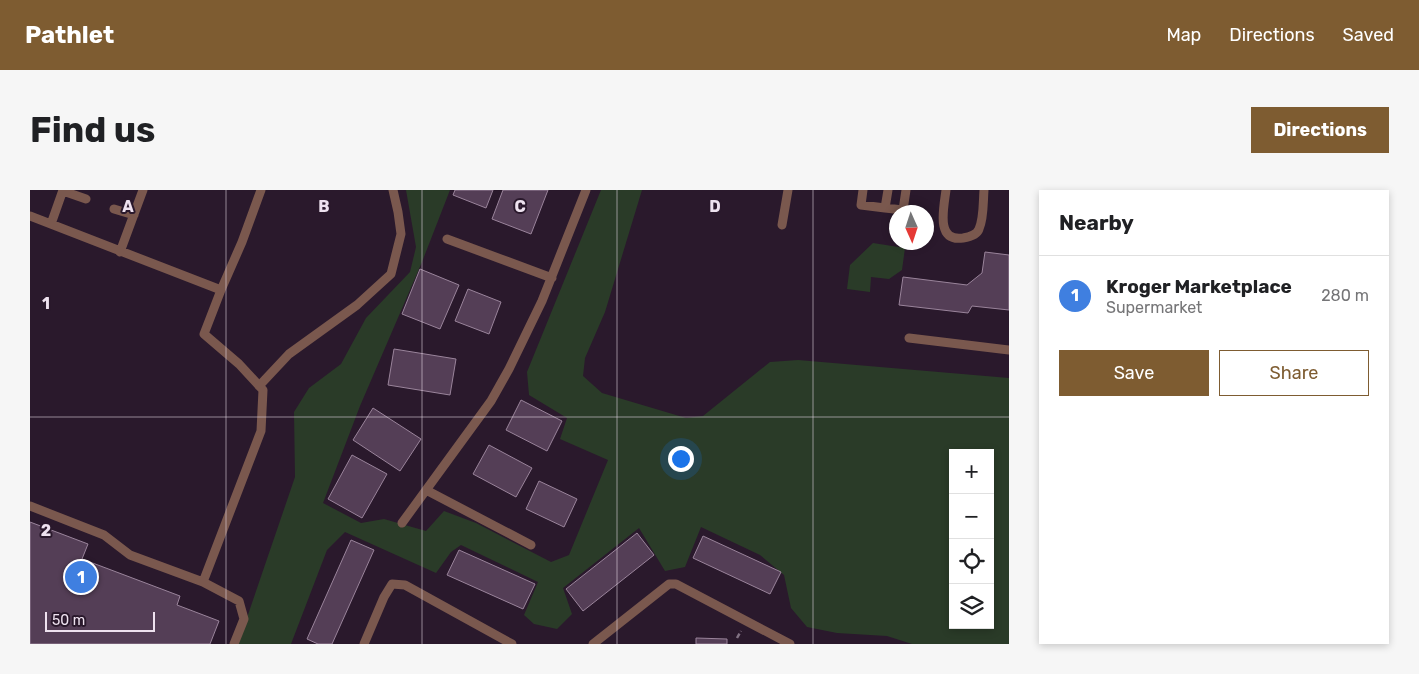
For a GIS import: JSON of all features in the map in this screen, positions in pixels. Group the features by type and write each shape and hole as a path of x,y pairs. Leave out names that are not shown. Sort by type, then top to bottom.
{"lane":[{"path":"51,224 63,190 86,199"},
{"path":"203,582 261,431 263,390 239,364 204,334 261,190"},
{"path":"259,386 289,354 358,306 391,274 401,234 393,190"},
{"path":"402,523 491,401 509,369 552,278 586,190"},
{"path":"782,225 788,190"},
{"path":"863,190 861,205 903,210 906,190"},
{"path":"885,208 888,190"},
{"path":"946,190 942,221 948,235 953,238 962,238 976,233 980,228 984,190"},
{"path":"120,252 134,215 140,191"},
{"path":"114,209 134,215"},
{"path":"30,216 221,290"},
{"path":"447,239 552,278"},
{"path":"909,338 1009,350"},
{"path":"426,490 531,545"},
{"path":"30,506 104,535 130,555 203,582 239,600 244,619 234,644"},
{"path":"364,644 384,597 392,584 405,585 512,644"},
{"path":"593,644 669,584 676,584 790,644"}],"green space":[{"path":"406,190 450,190 422,262 360,406 323,503 361,523 384,519 426,531 444,511 476,523 551,562 569,555 608,460 560,439 567,418 529,395 527,372 601,190 642,190 605,312 585,358 583,376 602,393 686,418 703,416 770,362 798,360 1009,378 1009,644 912,644 887,636 837,633 807,627 791,608 784,575 760,555 701,527 685,567 665,571 639,528 563,588 572,614 557,629 534,624 524,615 538,582 461,545 451,552 436,573 345,532 327,550 291,644 238,644 295,477 294,412 309,388 341,364 366,318 410,272 416,247"},
{"path":"873,243 889,246 889,250 905,250 902,270 889,279 871,277 870,292 847,289 850,265"}],"building":[{"path":"455,190 493,190 486,208 453,195"},
{"path":"503,190 548,190 531,234 492,219"},
{"path":"985,252 1009,255 1009,310 972,306 968,313 899,305 903,277 967,285 982,273"},
{"path":"420,269 459,285 440,329 402,314"},
{"path":"468,289 501,302 489,334 455,321"},
{"path":"394,349 456,359 450,395 388,385"},
{"path":"521,400 562,421 547,451 506,430"},
{"path":"373,408 421,439 400,471 353,440"},
{"path":"489,445 532,468 516,497 473,474"},
{"path":"352,455 387,474 362,518 328,499"},
{"path":"539,481 577,499 564,527 526,509"},
{"path":"30,522 88,544 82,559 180,596 177,605 219,621 210,644 30,644"},
{"path":"637,533 654,555 583,611 566,589"},
{"path":"703,536 781,572 770,594 693,558"},
{"path":"351,540 374,550 332,644 318,644 307,639"},
{"path":"459,550 535,584 523,609 447,575"},
{"path":"696,638 727,639 727,644 696,644"}],"place":[{"name":"Kroger Marketplace","path":"81,577"}]}
